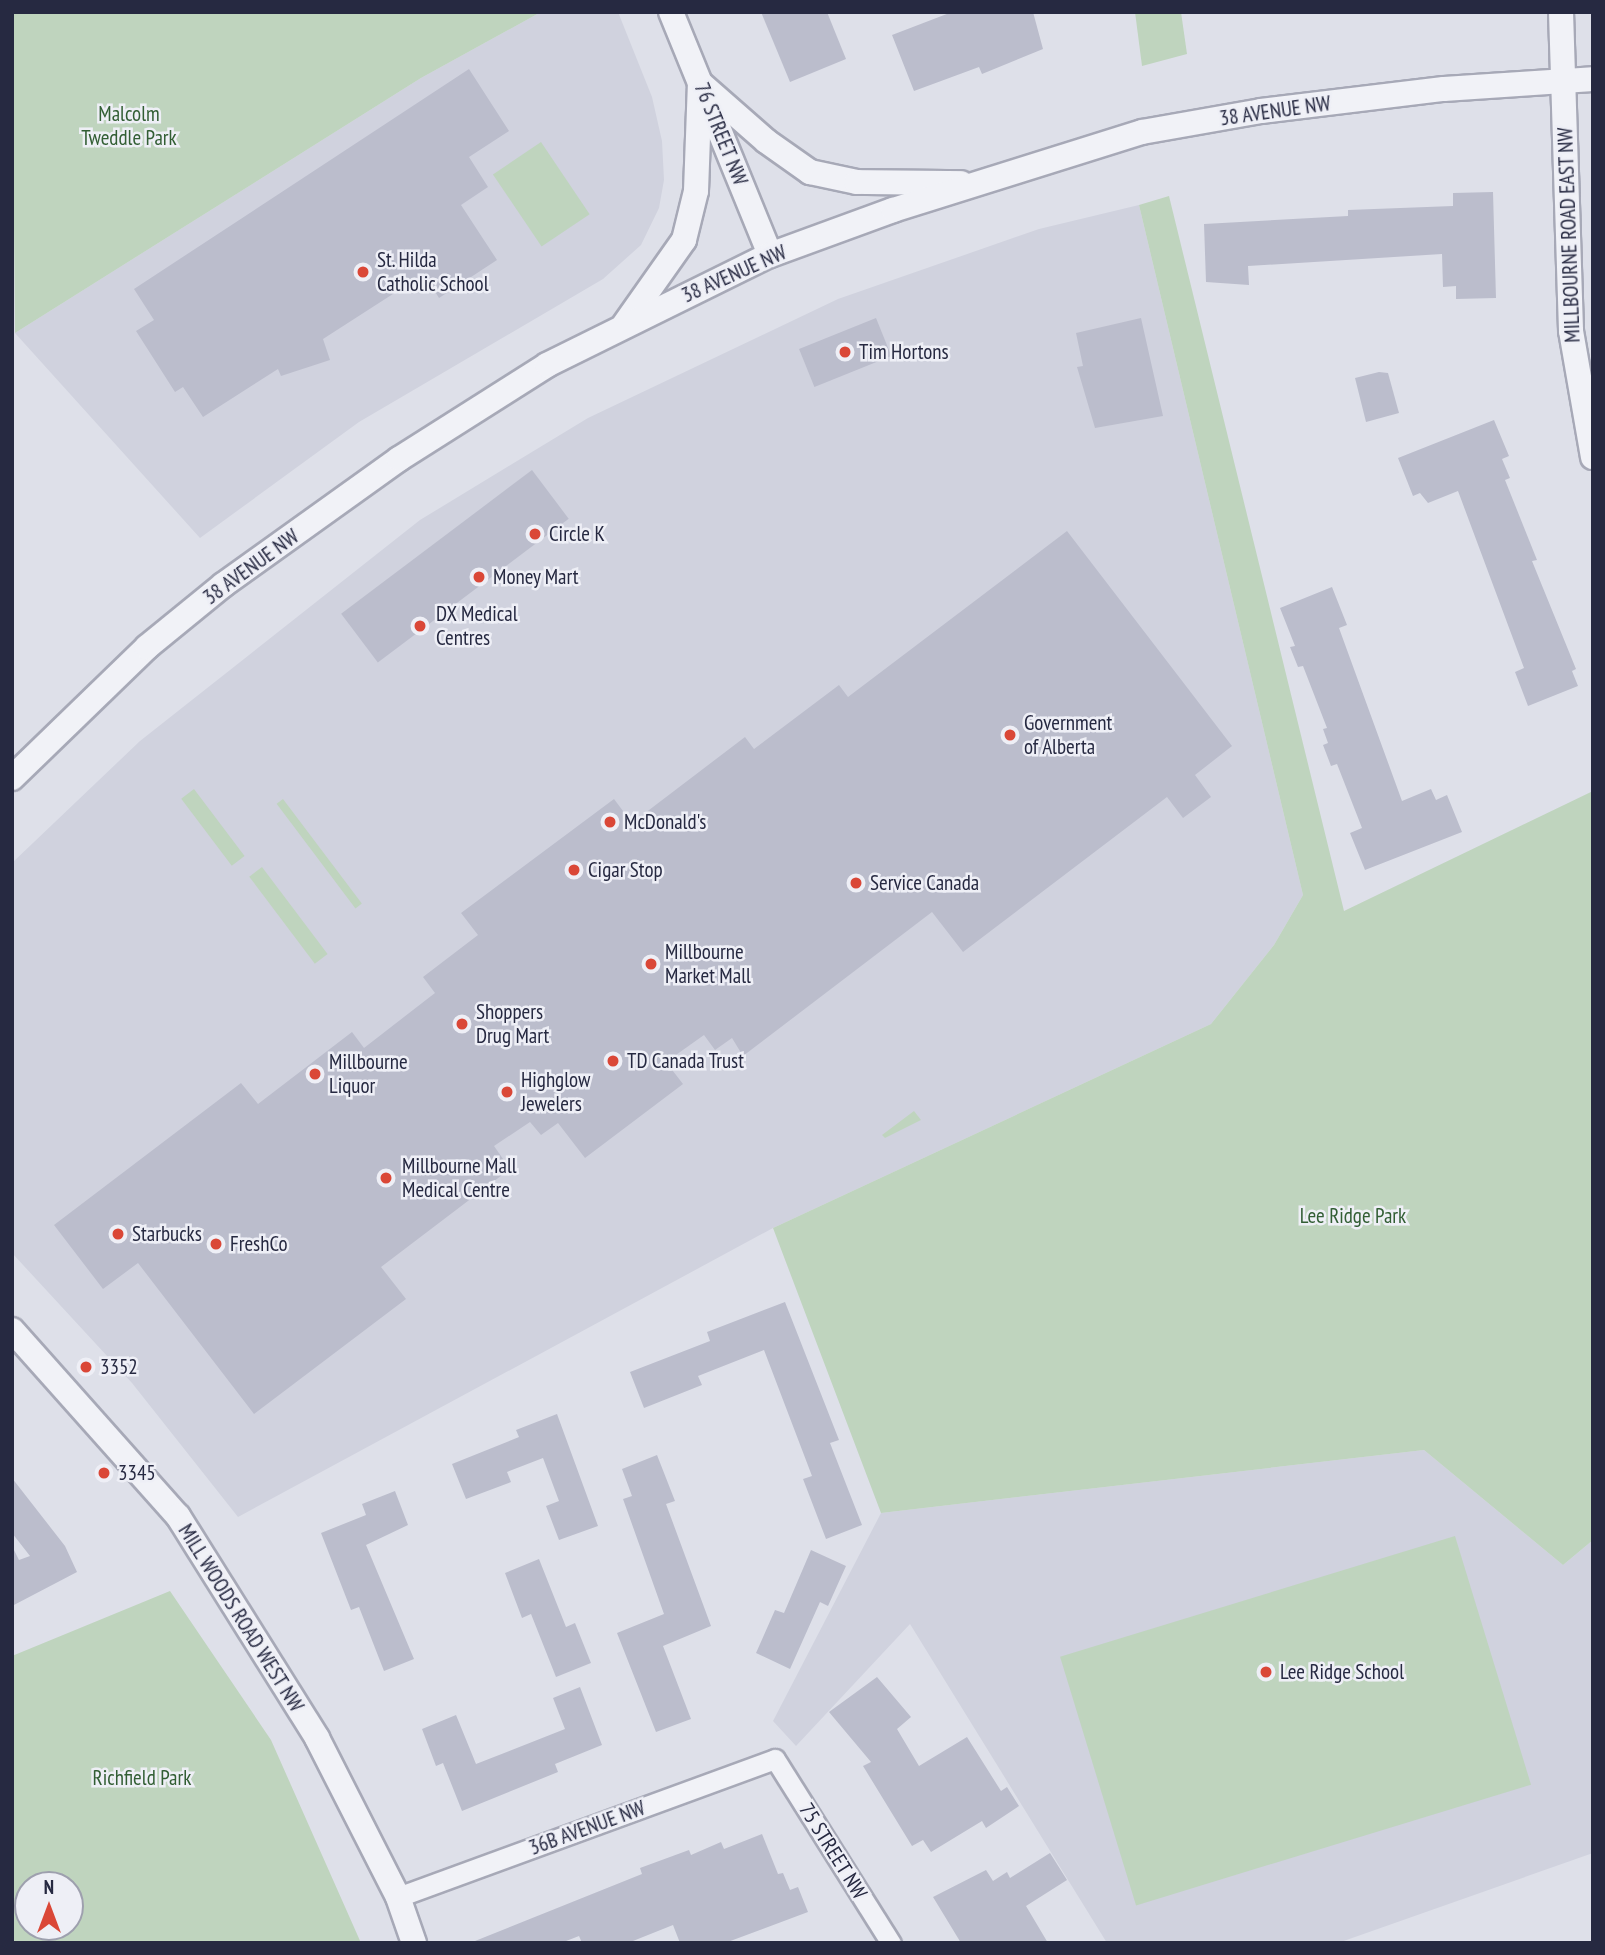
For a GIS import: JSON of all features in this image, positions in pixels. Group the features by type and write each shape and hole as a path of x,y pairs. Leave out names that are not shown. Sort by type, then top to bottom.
{"street":[{"name":"76 STREET NW","path":"671,12 770,255"},
{"name":"MILLBOURNE ROAD EAST NW","path":"1561,12 1571,331 1593,457"},
{"name":"38 AVENUE NW","path":"12,778 148,647 223,585 399,459 547,365 770,255 973,184 1165,128 1444,89 1593,79"},
{"path":"700,83 766,141 810,172 857,182 973,184"},
{"path":"622,328 684,240 696,191 700,83"},
{"name":"MILL WOODS ROAD WEST NW","path":"12,1330 178,1516 317,1738 398,1897 414,1943"},
{"name":"36B AVENUE NW","path":"398,1897 775,1759"},
{"name":"75 STREET NW","path":"775,1759 891,1943"}],"shaded area":[{"name":"St. Hilda Catholic School","path":"541,12 618,12 652,97 662,141 664,180 659,208 641,245 603,279 359,422 200,538 15,333 421,78"},
{"name":"Millbourne Market Mall","path":"1139,205 1303,895 1274,945 1211,1024 773,1228 238,1517 132,1383 12,1253 12,863 140,741 420,520 588,418 838,299 1039,229"},
{"name":"Lee Ridge School","path":"1424,1450 1563,1565 1593,1540 1593,1853 1338,1943 1107,1943 910,1624 796,1746 773,1721 881,1513"}],"green space":[{"name":"Malcolm Tweddle Park","path":"12,12 541,12 421,78 15,333"},
{"path":"1135,12 1181,12 1187,54 1142,66"},
{"path":"541,142 590,214 542,247 493,174"},
{"name":"Lee Ridge Park","path":"1169,196 1344,911 1593,791 1593,1540 1563,1565 1424,1450 881,1513 773,1228 1211,1024 1274,945 1303,895 1139,205"},
{"path":"194,789 245,856 232,866 181,799"},
{"path":"283,799 362,904 355,908 277,804"},
{"path":"262,867 328,954 315,964 249,877"},
{"path":"914,1111 921,1120 885,1138 882,1135"},
{"path":"1455,1536 1531,1785 1136,1905 1060,1657"},
{"name":"Richfield Park","path":"170,1591 271,1740 361,1943 12,1943 12,1656"}],"building":[{"path":"761,12 827,12 846,59 790,82"},
{"path":"952,12 1033,12 1043,49 982,74 979,67 914,91 892,35"},
{"path":"469,69 509,131 469,157 488,187 461,205 497,260 439,298 424,274 323,339 330,360 281,376 278,369 203,417 183,387 175,392 136,331 154,320 134,289"},
{"path":"1493,192 1496,298 1456,299 1456,286 1443,287 1442,254 1248,266 1249,285 1206,282 1204,224 1348,216 1348,210 1453,206 1453,193"},
{"name":"Tim Hortons","path":"876,318 891,356 814,387 799,349"},
{"path":"1141,318 1163,416 1095,428 1077,367 1083,366 1076,333"},
{"path":"1379,372 1388,373 1399,413 1366,422 1355,378"},
{"path":"1494,420 1509,456 1502,459 1510,478 1505,480 1537,560 1532,561 1576,669 1572,671 1578,686 1528,706 1515,672 1524,668 1458,491 1428,503 1420,493 1413,496 1398,458"},
{"path":"532,470 569,519 378,663 341,614"},
{"name":"Millbourne Market Mall","path":"1067,531 1232,746 1195,775 1211,797 1183,818 1167,797 963,952 932,912 743,1056 732,1038 715,1050 704,1035 666,1062 683,1084 585,1158 558,1123 541,1135 530,1122 494,1146 510,1169 381,1267 406,1299 254,1414 138,1263 103,1289 54,1225 241,1083 258,1104 352,1032 364,1048 435,993 423,977 478,935 461,913 614,799 632,823 745,737 754,749 839,685 848,697"},
{"path":"1332,587 1347,625 1339,628 1402,801 1431,789 1436,800 1447,795 1462,832 1365,870 1350,833 1362,828 1337,764 1331,766 1323,745 1328,743 1323,729 1327,728 1303,666 1298,667 1290,647 1295,646 1280,608"},
{"path":"785,1302 839,1440 830,1443 862,1525 826,1539 803,1479 812,1476 764,1350 698,1376 702,1385 644,1408 630,1372 710,1341 707,1332"},
{"path":"557,1414 598,1526 559,1540 546,1506 559,1501 543,1458 507,1472 511,1482 466,1499 452,1464 519,1437 516,1430"},
{"path":"657,1455 675,1501 666,1504 711,1626 663,1646 691,1719 656,1732 617,1633 664,1614 623,1499 632,1496 622,1469"},
{"path":"12,1478 65,1546 77,1572 12,1606 12,1546 19,1560 30,1556 12,1533"},
{"path":"395,1491 408,1525 366,1545 414,1659 384,1671 359,1607 351,1610 321,1533 366,1515 362,1504"},
{"path":"811,1550 846,1566 828,1606 820,1602 790,1669 756,1653 775,1610 784,1613"},
{"path":"539,1559 566,1627 575,1623 591,1663 556,1677 531,1614 522,1618 505,1573"},
{"path":"877,1677 911,1717 897,1729 919,1766 967,1737 1001,1791 1007,1787 1019,1806 986,1828 982,1821 931,1852 923,1840 912,1846 863,1766 871,1762 829,1712"},
{"path":"580,1687 602,1745 555,1764 558,1772 462,1811 443,1763 436,1766 422,1729 456,1715 476,1764 565,1729 553,1698"},
{"path":"762,1834 778,1874 783,1873 790,1890 798,1887 808,1912 725,1943 680,1943 673,1925 628,1943 582,1943 579,1936 561,1943 470,1943 642,1874 640,1868 689,1850 691,1855 721,1842 724,1849"},
{"path":"1050,1853 1067,1880 1026,1906 1048,1943 961,1943 933,1897 986,1870 993,1881 1007,1872 1010,1878"}],"place":[{"name":"St. Hilda Catholic School","path":"363,272"},
{"name":"Tim Hortons","path":"845,352"},
{"name":"Circle K","path":"535,534"},
{"name":"Money Mart","path":"479,577"},
{"name":"DX Medical Centres","path":"420,626"},
{"name":"Government of Alberta","path":"1010,735"},
{"name":"McDonald's","path":"610,822"},
{"name":"Cigar Stop","path":"574,870"},
{"name":"Service Canada","path":"856,883"},
{"name":"Millbourne Market Mall","path":"651,964"},
{"name":"Shoppers Drug Mart","path":"462,1024"},
{"name":"TD Canada Trust","path":"613,1061"},
{"name":"Millbourne Liquor","path":"315,1074"},
{"name":"Highglow Jewelers","path":"507,1092"},
{"name":"Millbourne Mall Medical Centre","path":"386,1178"},
{"name":"Starbucks","path":"118,1234"},
{"name":"FreshCo","path":"216,1244"},
{"name":"3352","path":"86,1367"},
{"name":"3345","path":"104,1473"},
{"name":"Lee Ridge School","path":"1266,1672"}]}
